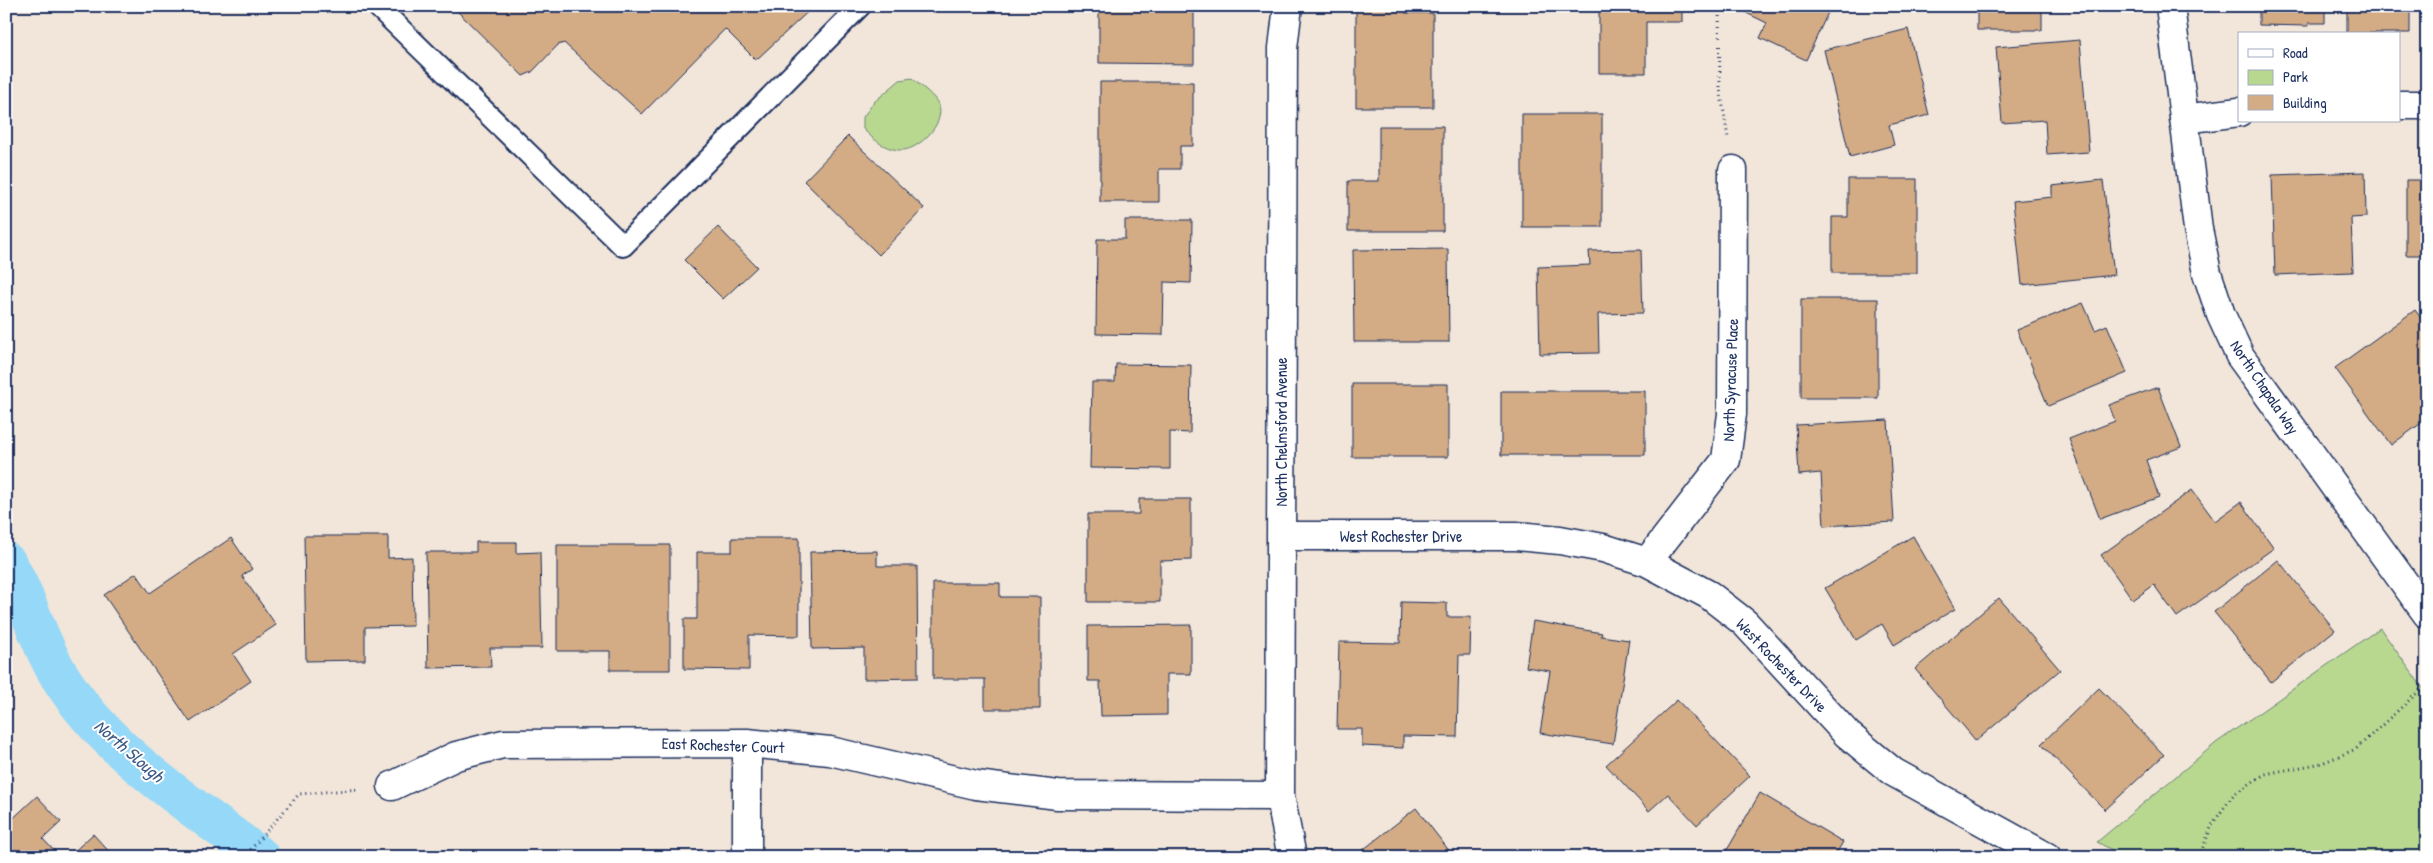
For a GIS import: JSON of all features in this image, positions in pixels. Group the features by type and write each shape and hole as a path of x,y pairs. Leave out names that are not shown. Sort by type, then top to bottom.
{"street":[{"name":"North Chelmsford Avenue","path":"1288,6 1283,48 1280,796 1292,857"},
{"name":"North Chapala Way","path":"2170,6 2198,229 2207,273 2221,315 2240,356 2427,614"},
{"path":"2400,105 2427,105"},
{"path":"2184,119 2238,112"},
{"name":"North Syracuse Place","path":"1647,562 1726,460 1732,414 1733,170"},
{"name":"West Rochester Drive","path":"1281,536 1516,536 1560,540 1603,548 1647,562 1709,595 1744,623 1847,734 1893,772 2047,857"},
{"path":"747,743 747,857"},
{"name":"East Rochester Court","path":"392,786 456,756 502,744 747,743 830,751 903,766 976,785 1058,795 1280,796"}],"lane":[{"path":"377,6 623,246 860,6"}],"path":[{"path":"1719,6 1720,88 1733,170"},
{"path":"2200,857 2213,823 2234,794 2265,774 2322,763 2356,749 2427,684"},
{"path":"244,857 299,794 392,786"}],"green space":[{"path":"912,78 931,94 939,106 940,113 935,127 930,134 917,145 910,149 892,149 876,141 863,129 863,117 874,102 900,80"},
{"path":"2380,628 2427,694 2427,857 2125,857 2097,842 2216,743"}],"building":[{"path":"452,6 814,6 756,60 725,29 642,114 564,43 558,45 532,72 523,76"},
{"path":"1099,6 1194,6 1194,64 1099,63"},
{"path":"1356,6 1405,6 1405,13 1433,13 1433,107 1356,107"},
{"path":"1599,6 1682,6 1682,22 1646,22 1646,73 1599,73"},
{"path":"1732,6 1831,6 1806,60 1760,38 1767,23"},
{"path":"1977,6 2042,6 2042,30 1977,30"},
{"path":"2232,6 2325,6 2325,23 2309,23 2309,26 2259,25 2259,11 2232,11"},
{"path":"2347,6 2410,6 2410,33 2347,32"},
{"path":"1908,29 1929,115 1889,125 1894,145 1850,157 1824,50"},
{"path":"2080,40 2089,152 2047,155 2045,120 2002,123 1996,47"},
{"path":"1100,82 1193,82 1193,146 1180,146 1180,169 1159,169 1159,202 1100,202"},
{"path":"1522,114 1602,114 1602,227 1522,227"},
{"path":"1379,126 1443,126 1443,231 1348,231 1348,181 1379,181"},
{"path":"848,136 924,208 879,255 804,181"},
{"path":"2365,172 2366,217 2351,218 2353,272 2275,275 2272,175"},
{"path":"1848,179 1917,179 1917,273 1832,273 1832,217 1848,217"},
{"path":"2103,180 2114,275 2022,285 2013,201 2052,197 2052,186"},
{"path":"2406,180 2427,180 2427,255 2406,255"},
{"path":"1125,220 1192,220 1191,283 1164,282 1163,335 1096,334 1097,239 1125,239"},
{"path":"718,227 757,267 723,299 684,260"},
{"path":"1448,249 1449,342 1354,342 1353,250"},
{"path":"1641,250 1643,313 1598,314 1599,353 1540,354 1538,267 1590,265 1589,251"},
{"path":"1801,299 1878,299 1878,398 1801,398"},
{"path":"2083,303 2095,330 2107,325 2127,373 2048,406 2017,330"},
{"path":"2415,310 2427,326 2427,419 2391,445 2335,368"},
{"path":"1116,364 1191,365 1190,433 1170,432 1170,469 1090,468 1092,382 1115,382"},
{"path":"1352,384 1448,384 1448,457 1352,457"},
{"path":"2158,387 2181,447 2146,460 2159,497 2100,519 2069,439 2115,421 2109,405"},
{"path":"1501,391 1645,391 1645,455 1501,455"},
{"path":"1888,420 1894,522 1824,526 1821,473 1799,475 1796,425"},
{"path":"2192,490 2215,521 2241,502 2274,548 2177,617 2154,585 2133,600 2101,555"},
{"path":"1139,499 1191,499 1191,560 1160,561 1160,602 1088,602 1088,514 1139,514"},
{"path":"304,536 388,536 388,558 412,557 413,626 365,627 365,660 306,661"},
{"path":"1913,536 1955,609 1894,645 1882,624 1856,640 1825,588"},
{"path":"231,538 252,569 242,576 276,625 233,654 251,681 190,722 104,595 136,573 150,593"},
{"path":"732,538 799,538 799,636 749,635 749,670 684,669 684,619 697,619 697,552 732,552"},
{"path":"476,542 516,542 516,553 540,552 542,648 490,648 491,667 428,668 426,552 476,552"},
{"path":"557,545 670,545 670,670 610,670 610,651 557,651"},
{"path":"877,551 877,566 917,566 918,678 864,679 864,648 812,649 810,552"},
{"path":"2278,560 2335,630 2271,682 2214,612"},
{"path":"933,583 1000,583 1000,597 1040,597 1040,709 985,709 985,679 933,679"},
{"path":"1999,598 2060,670 1976,741 1915,669"},
{"path":"1401,602 1447,603 1447,617 1471,617 1470,655 1459,655 1457,737 1403,736 1403,748 1362,746 1362,729 1337,729 1339,642 1400,643"},
{"path":"1533,621 1602,633 1601,636 1629,640 1613,744 1540,733 1550,671 1526,667"},
{"path":"1191,625 1191,674 1167,674 1167,715 1101,716 1100,681 1088,681 1088,626"},
{"path":"2099,688 2164,755 2105,810 2041,744"},
{"path":"1677,700 1750,776 1697,825 1668,794 1649,811 1606,765"},
{"path":"1760,793 1843,842 1834,857 1723,857"},
{"path":"37,796 61,822 43,839 60,857 6,857 6,825"},
{"path":"1416,808 1454,857 1354,857"},
{"path":"93,834 114,857 68,857"}],"waterway":[{"name":"North Slough","path":"6,562 14,575 51,662 79,703 101,729 151,775 260,857"}]}
